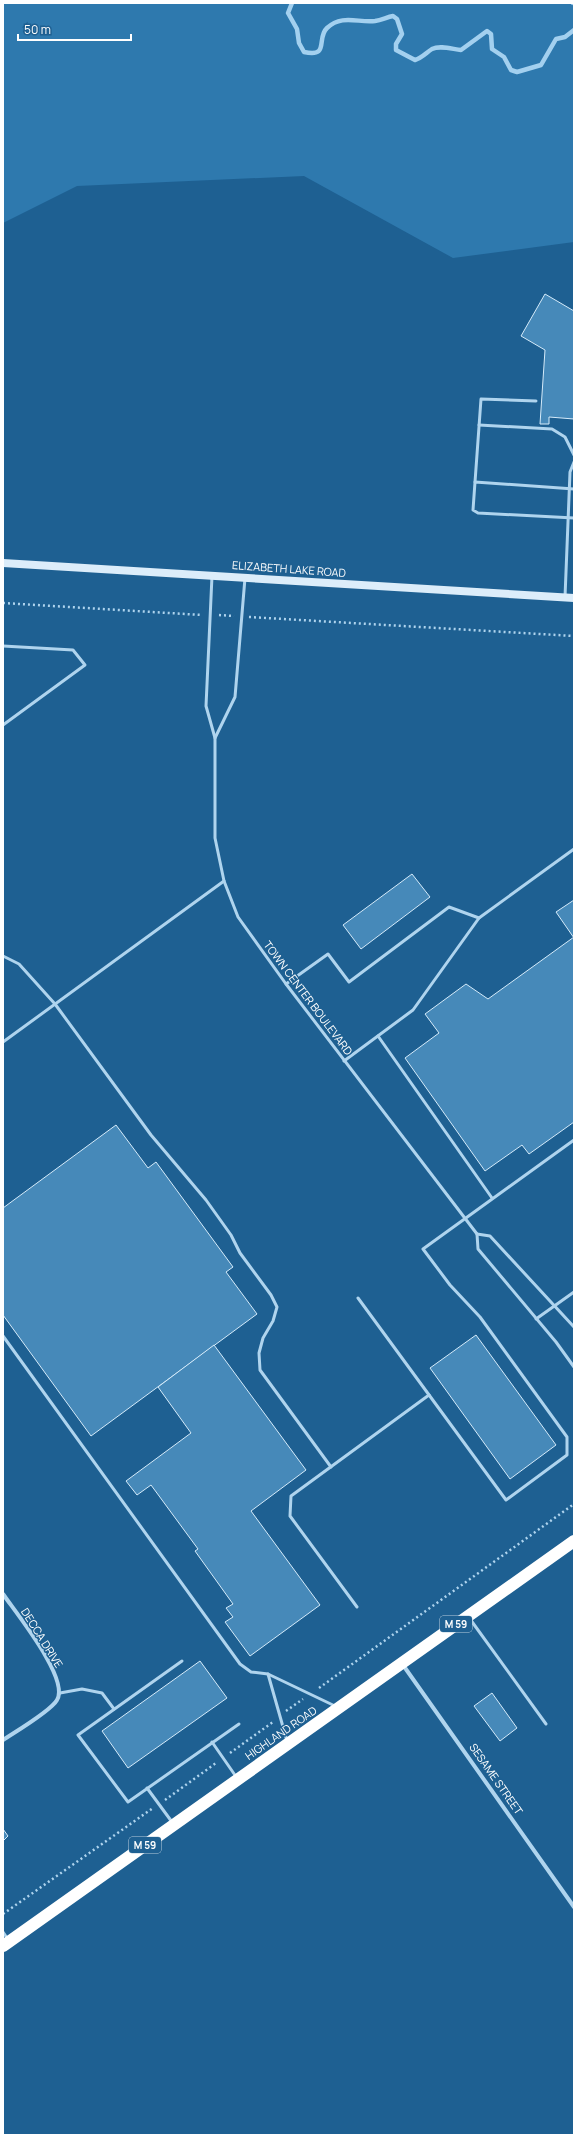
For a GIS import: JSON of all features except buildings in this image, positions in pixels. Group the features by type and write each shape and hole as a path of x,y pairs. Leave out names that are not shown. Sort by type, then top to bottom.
{"highway":[{"name":"HIGHLAND ROAD","path":"5,1940 174,1825 574,1541"}],"street":[{"name":"ELIZABETH LAKE ROAD","path":"3,563 570,598"},
{"name":"DECCA DRIVE","path":"3,1594 45,1655 59,1684 60,1693"},
{"name":"SESAME STREET","path":"402,1663 574,1906"},
{"path":"3,1740 54,1704 60,1693"}],"lane":[{"path":"536,400 481,400 474,510 478,513 574,518"},
{"path":"479,426 552,429 565,438 574,454"},
{"path":"570,598 568,518 570,472 574,462"},
{"path":"475,482 574,489"},
{"name":"TOWN CENTER BOULEVARD","path":"212,575 206,706 215,738 215,838 224,881 238,917 286,984 476,1234 478,1249 574,1367"},
{"name":"TOWN CENTER BOULEVARD","path":"215,738 234,697 245,577"},
{"path":"3,646 73,650 86,665 3,725"},
{"path":"344,1061 413,1010 479,918 574,849"},
{"path":"3,1042 224,881"},
{"path":"286,984 328,954 349,982 449,908 479,918"},
{"path":"3,956 19,964 55,1004 151,1135 206,1200 231,1235 240,1253 271,1294 277,1307 273,1321 263,1338 259,1353 260,1370 331,1467"},
{"path":"378,1036 492,1198"},
{"path":"358,1298 506,1500 567,1455 567,1437 480,1317 450,1285 423,1249 463,1218 574,1140"},
{"path":"476,1234 490,1236 574,1327"},
{"path":"536,1320 574,1292"},
{"path":"3,1336 240,1664 251,1672 268,1674 338,1708"},
{"path":"357,1607 290,1516 291,1496 428,1395"},
{"path":"467,1616 546,1724"},
{"path":"182,1661 78,1735 128,1802 239,1724"},
{"path":"268,1674 288,1744"},
{"path":"60,1693 82,1688 102,1692 114,1709"},
{"path":"212,1742 238,1779"},
{"path":"147,1788 174,1825"}],"path":[{"path":"3,604 574,636"},
{"path":"330,1680 574,1504"},
{"path":"286,1712 303,1699"},
{"path":"3,1914 269,1724"}],"shaded area":[{"path":"3,3 574,3 574,242 453,258 304,176 77,186 3,223"}],"waterway":[{"path":"292,3 288,13 297,29 299,43 304,52 312,53 320,50 324,32 327,28 338,21 375,21 393,16 397,19 402,34 396,44 396,50 415,60 435,48 442,47 461,50 487,31 491,34 492,49 504,57 511,70 517,72 541,65 556,39 565,37 574,30"}]}
